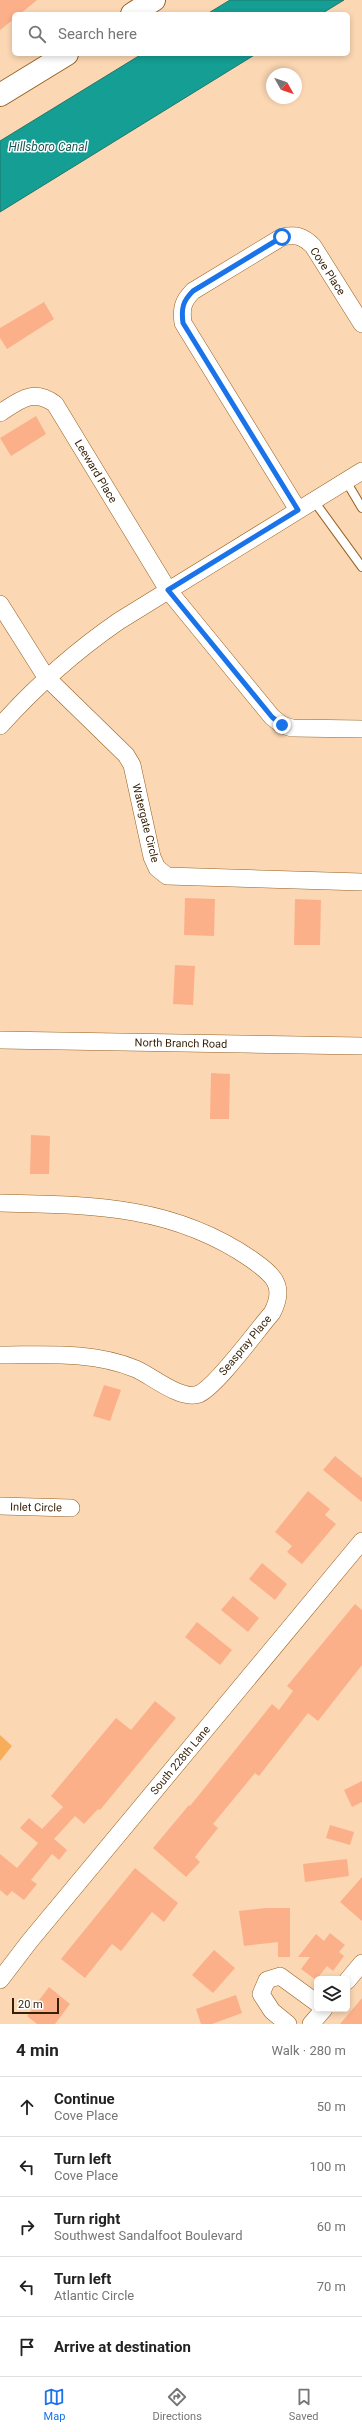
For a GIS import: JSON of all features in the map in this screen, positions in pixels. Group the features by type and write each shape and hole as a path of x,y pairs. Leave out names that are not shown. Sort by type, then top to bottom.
{"main road":[{"path":"135,12 154,0"},
{"path":"0,95 64,56"}],"street":[{"name":"Cove Place","path":"298,510 183,323 181,311 185,299 193,291 282,237 293,234 305,238 313,246 362,324"},
{"name":"Leeward Place","path":"0,413 22,399 33,395 45,397 55,404 168,590"},
{"path":"0,726 46,677 82,648 168,590 362,471"},
{"path":"168,590 272,717 282,725 292,728 362,729"},
{"path":"0,604 46,677"},
{"name":"Watergate Circle","path":"46,677 126,755 132,765 152,858 157,868 167,876 362,882"},
{"name":"North Branch Road","path":"0,1040 362,1046"},
{"name":"Seaspray Place","path":"0,1203 87,1205 125,1209 177,1222 236,1249 268,1271 275,1280 278,1302 272,1313 212,1385 198,1394 187,1395 176,1391 143,1372 107,1360 82,1356 0,1355"},
{"name":"Inlet Circle","path":"0,1506 71,1508"},
{"name":"South 228th Lane","path":"0,1980 34,1936 362,1541"},
{"path":"350,1977 362,1963"},
{"path":"288,2024 272,2011 261,1994 267,1980 280,1976 314,2001"},
{"path":"311,2024 321,2012"}],"lane":[{"path":"346,481 362,508"},
{"path":"314,501 362,567"}],"shaded area":[{"path":"0,1735 12,1746 0,1761"}],"water":[{"path":"230,0 344,0 324,12 210,12"},
{"name":"Hillsboro Canal","path":"139,56 253,56 0,212 0,141"}],"building":[{"path":"0,0 37,0 22,12 12,12 12,21 0,30"},
{"path":"44,302 54,319 7,349 0,338 0,328"},
{"path":"36,416 46,434 11,456 0,438"},
{"path":"185,898 215,899 214,936 184,935"},
{"path":"295,899 321,900 320,945 294,945"},
{"path":"175,965 195,966 193,1005 173,1004"},
{"path":"211,1073 230,1074 229,1119 210,1119"},
{"path":"31,1135 50,1136 49,1174 30,1174"},
{"path":"104,1385 121,1390 110,1421 93,1416"},
{"path":"335,1456 362,1478 362,1502 323,1470"},
{"path":"308,1491 330,1509 325,1515 336,1524 302,1564 287,1552 292,1546 275,1532"},
{"path":"262,1563 287,1584 275,1600 249,1579"},
{"path":"233,1596 259,1618 248,1632 221,1610"},
{"path":"355,1604 362,1610 362,1665 318,1721 308,1713 259,1776 255,1773 213,1824 218,1828 195,1857 200,1862 186,1877 153,1848 189,1805 190,1806 272,1704 279,1710 293,1691 287,1686"},
{"path":"197,1622 232,1650 220,1665 185,1637"},
{"path":"155,1701 176,1718 100,1810 98,1809 84,1824 75,1816 54,1839 67,1850 59,1860 52,1854 31,1880 37,1884 24,1900 12,1891 7,1896 0,1890 0,1854 17,1868 38,1843 20,1828 29,1818 42,1829 63,1807 51,1796 116,1718 131,1730"},
{"path":"362,1781 362,1802 352,1807 344,1790"},
{"path":"330,1825 354,1832 350,1845 326,1838"},
{"path":"347,1859 349,1876 305,1882 303,1864"},
{"path":"135,1868 178,1903 164,1922 152,1912 121,1951 112,1944 85,1978 61,1959"},
{"path":"362,1877 362,1921 340,1902"},
{"path":"266,1908 290,1908 290,1957 278,1957 278,1942 244,1946 239,1911"},
{"path":"330,1933 345,1945 339,1952 344,1956 333,1971 327,1966 319,1976 314,1976 314,1979 301,1969 310,1957 298,1957 316,1934 324,1941"},
{"path":"214,1950 235,1968 213,1993 192,1975"},
{"path":"49,1987 70,2004 55,2024 37,2024 27,2016"},
{"path":"236,1995 242,2013 212,2024 201,2024 196,2009"},
{"path":"362,1998 362,2024 340,2024"}],"route":[{"path":"282,237 193,291 185,299 181,311 183,323 298,510 168,590 272,717 282,725"}]}
